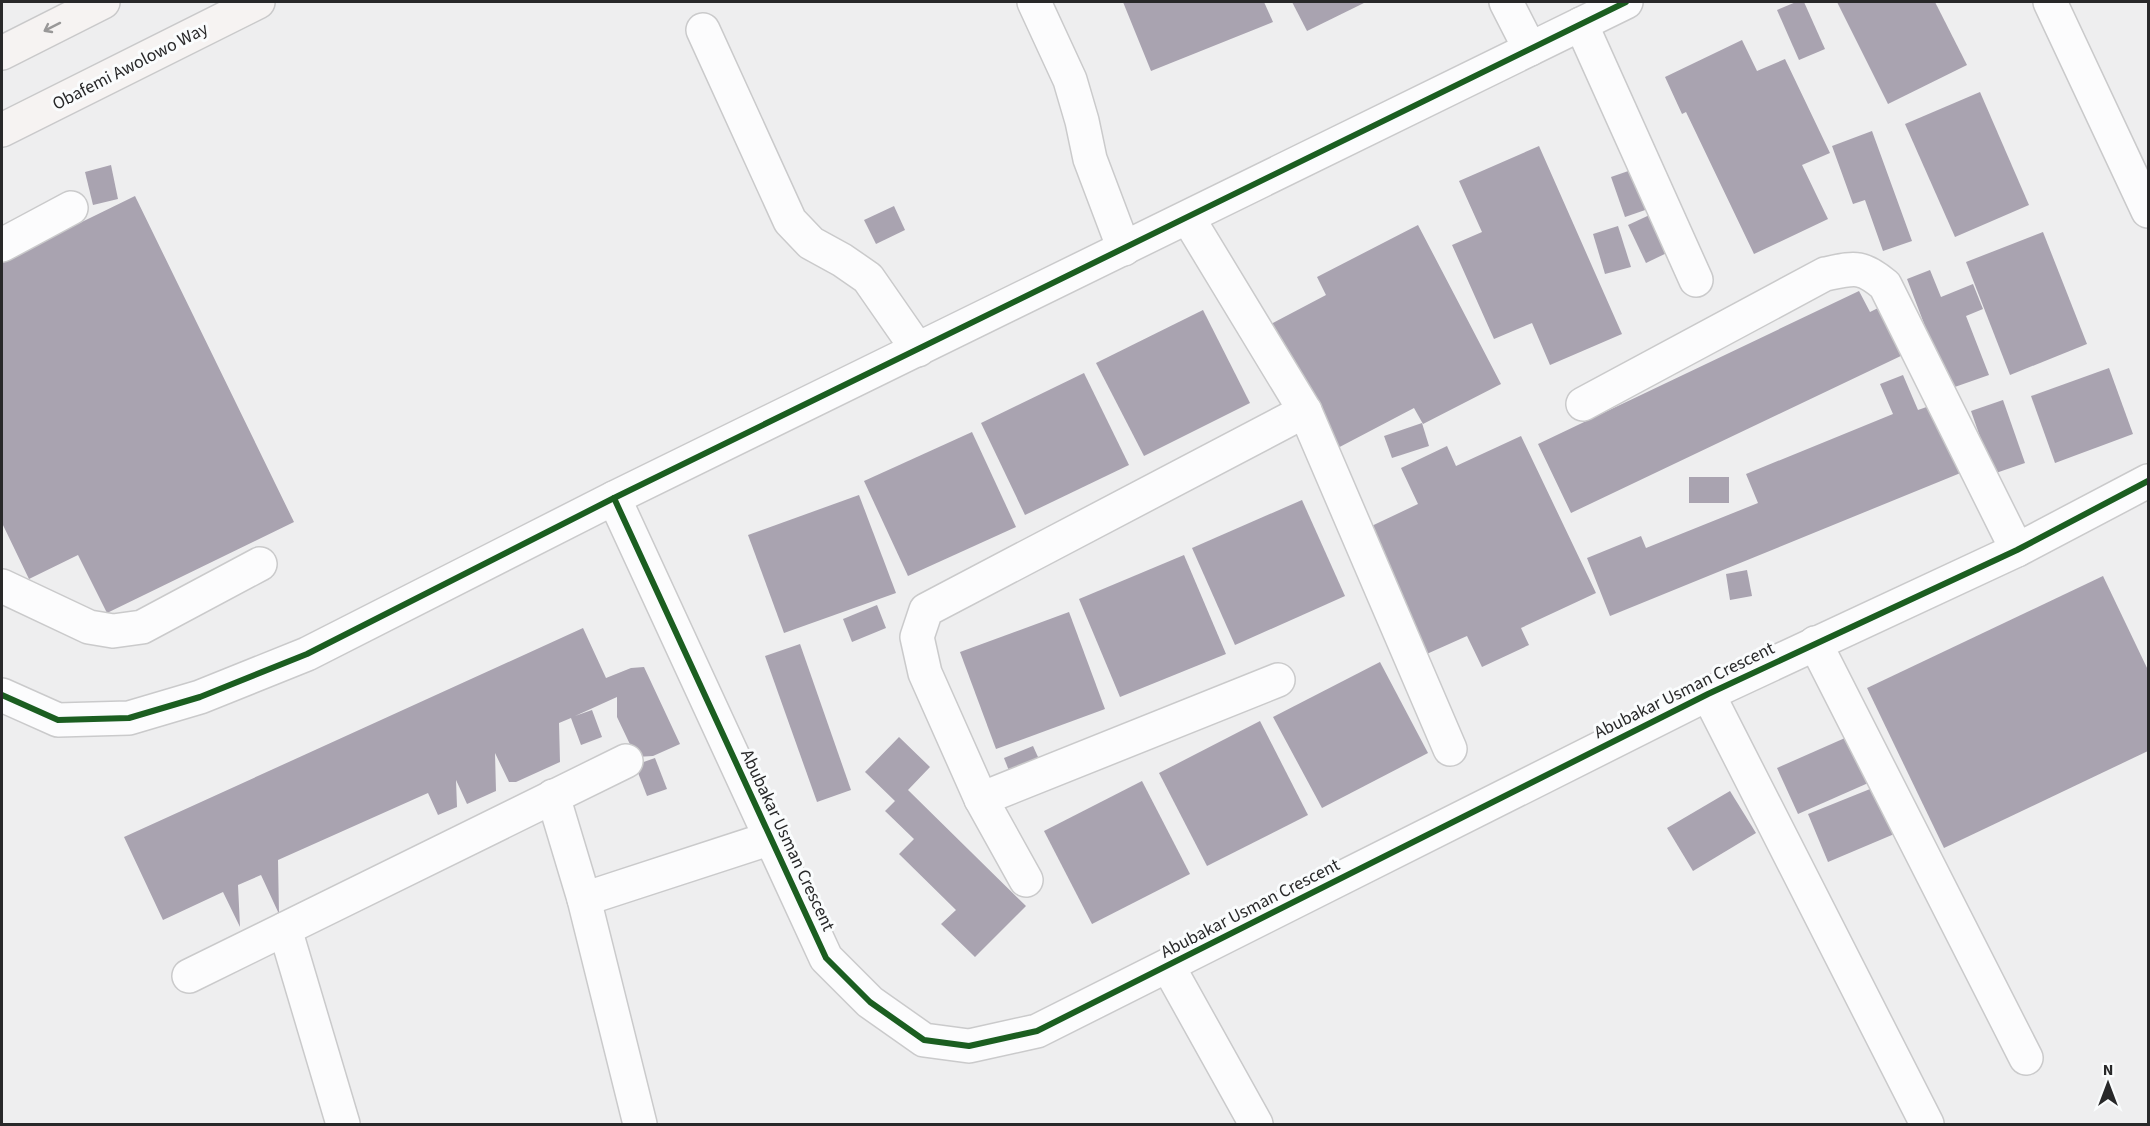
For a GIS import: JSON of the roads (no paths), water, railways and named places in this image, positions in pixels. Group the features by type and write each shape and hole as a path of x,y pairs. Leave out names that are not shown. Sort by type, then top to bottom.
{"main road":[{"path":"2,53 103,2"},
{"name":"Obafemi Awolowo Way","path":"2,130 258,2"}],"street":[{"path":"1034,2 1070,80 1090,159 1124,249"},
{"path":"1506,2 1530,49"},
{"path":"2,695 58,720 129,718 200,697 307,654 614,498 1626,2"},
{"path":"2050,2 2148,211"},
{"path":"1581,24 1696,280"},
{"path":"703,30 790,221 811,243 868,278 918,350"},
{"path":"2,245 71,208"},
{"path":"1188,218 1305,411 1450,749"},
{"path":"1583,404 1825,274 1850,269 1870,272 1885,285 2017,550"},
{"path":"1026,880 981,799 925,673 916,637 926,610 1305,411"},
{"name":"Abubakar Usman Crescent","path":"614,498 826,958 870,1002 924,1040 969,1046 1037,1031 1708,694 2017,550 2148,481"},
{"path":"2,586 90,627 113,631 142,627 260,564"},
{"path":"1815,643 2026,1058"},
{"path":"981,799 1278,680"},
{"path":"1708,694 1927,1125"},
{"path":"189,976 626,761"},
{"path":"553,796 584,899 640,1125"},
{"path":"584,899 771,838"},
{"path":"285,929 344,1125"},
{"path":"1168,966 1256,1125"}]}
